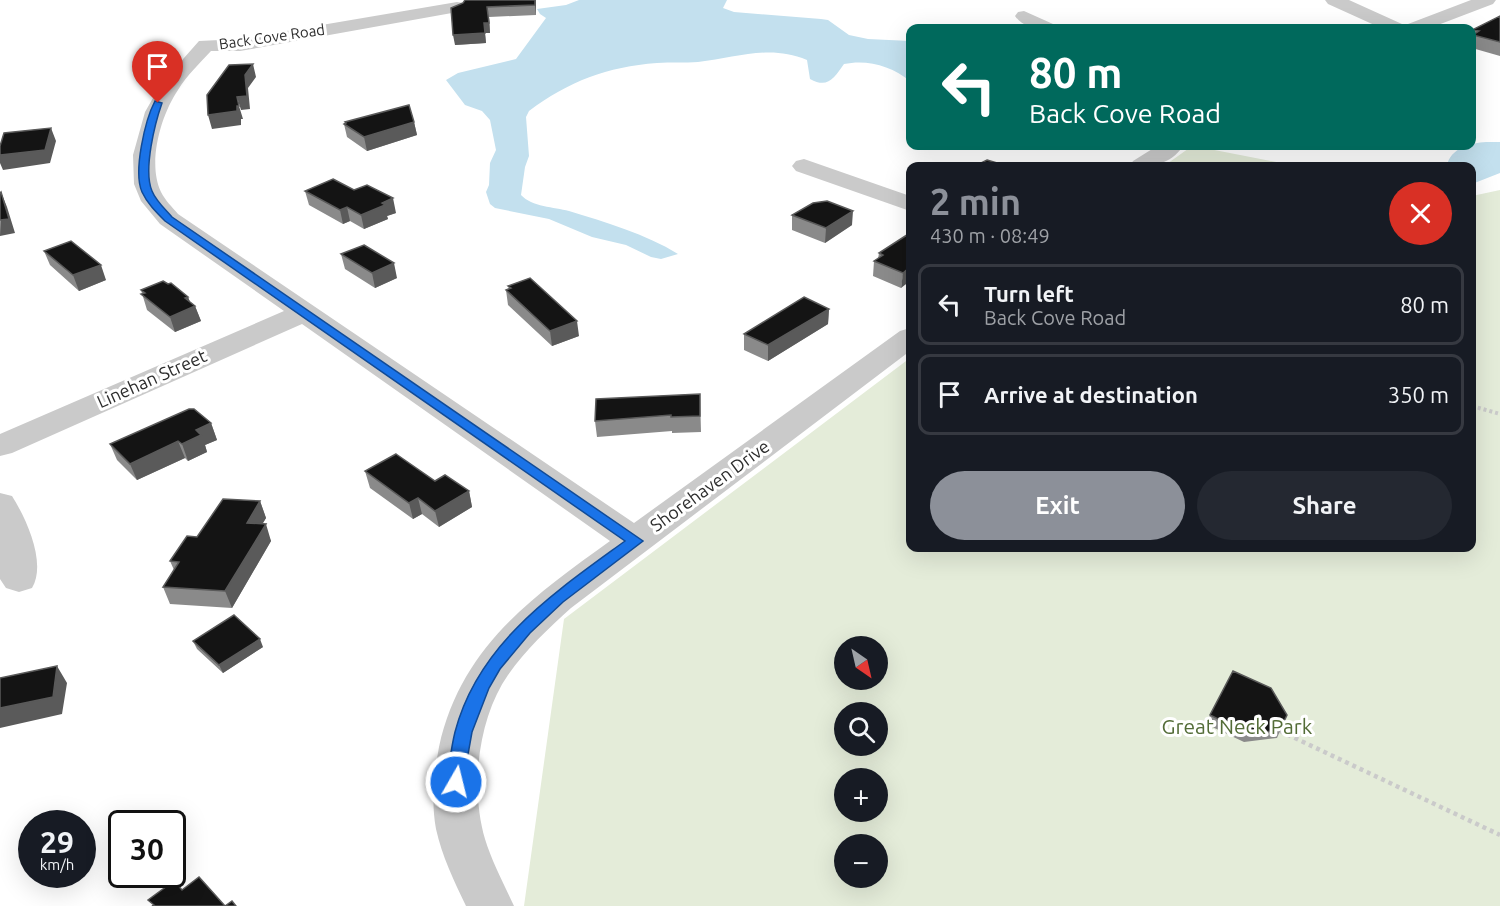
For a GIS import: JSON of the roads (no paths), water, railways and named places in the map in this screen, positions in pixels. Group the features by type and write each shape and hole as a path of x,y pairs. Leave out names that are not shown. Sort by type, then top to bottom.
{"street":[{"path":"1334,0 1386,24"},
{"path":"1424,24 1487,0"},
{"name":"Back Cove Road","path":"457,7 240,45 206,45 169,86 158,103 152,118 143,167 147,191 155,205 169,219 550,480 635,541"},
{"path":"1024,16 1039,24"},
{"path":"1147,162 1166,150"},
{"path":"804,166 906,203"},
{"name":"Linehan Street","path":"0,446 304,313"},
{"name":"Shorehaven Drive","path":"490,906 469,862 457,817 456,782 464,732 481,686 494,664 524,629 558,598 906,340"},
{"path":"0,504 7,515 16,545 19,579"}],"water":[{"path":"579,0 727,0 723,8 734,12 828,20 849,35 868,39 906,41 906,78 879,65 861,62 844,64 834,78 822,83 810,79 807,60 779,53 753,54 698,62 639,65 605,72 559,91 529,111 526,117 529,156 521,195 537,204 569,211 625,229 653,240 678,254 661,259 651,257 626,245 592,237 549,219 495,208 490,204 486,192 489,185 490,163 496,150 490,120 482,111 465,105 446,80 458,73 516,59 546,18 537,9 566,5"},
{"path":"1500,142 1500,173 1476,182 1476,162 1448,162 1459,150 1476,150 1476,144"}],"park label":[{"name":"Great Neck Park","path":"1237,727"}]}
